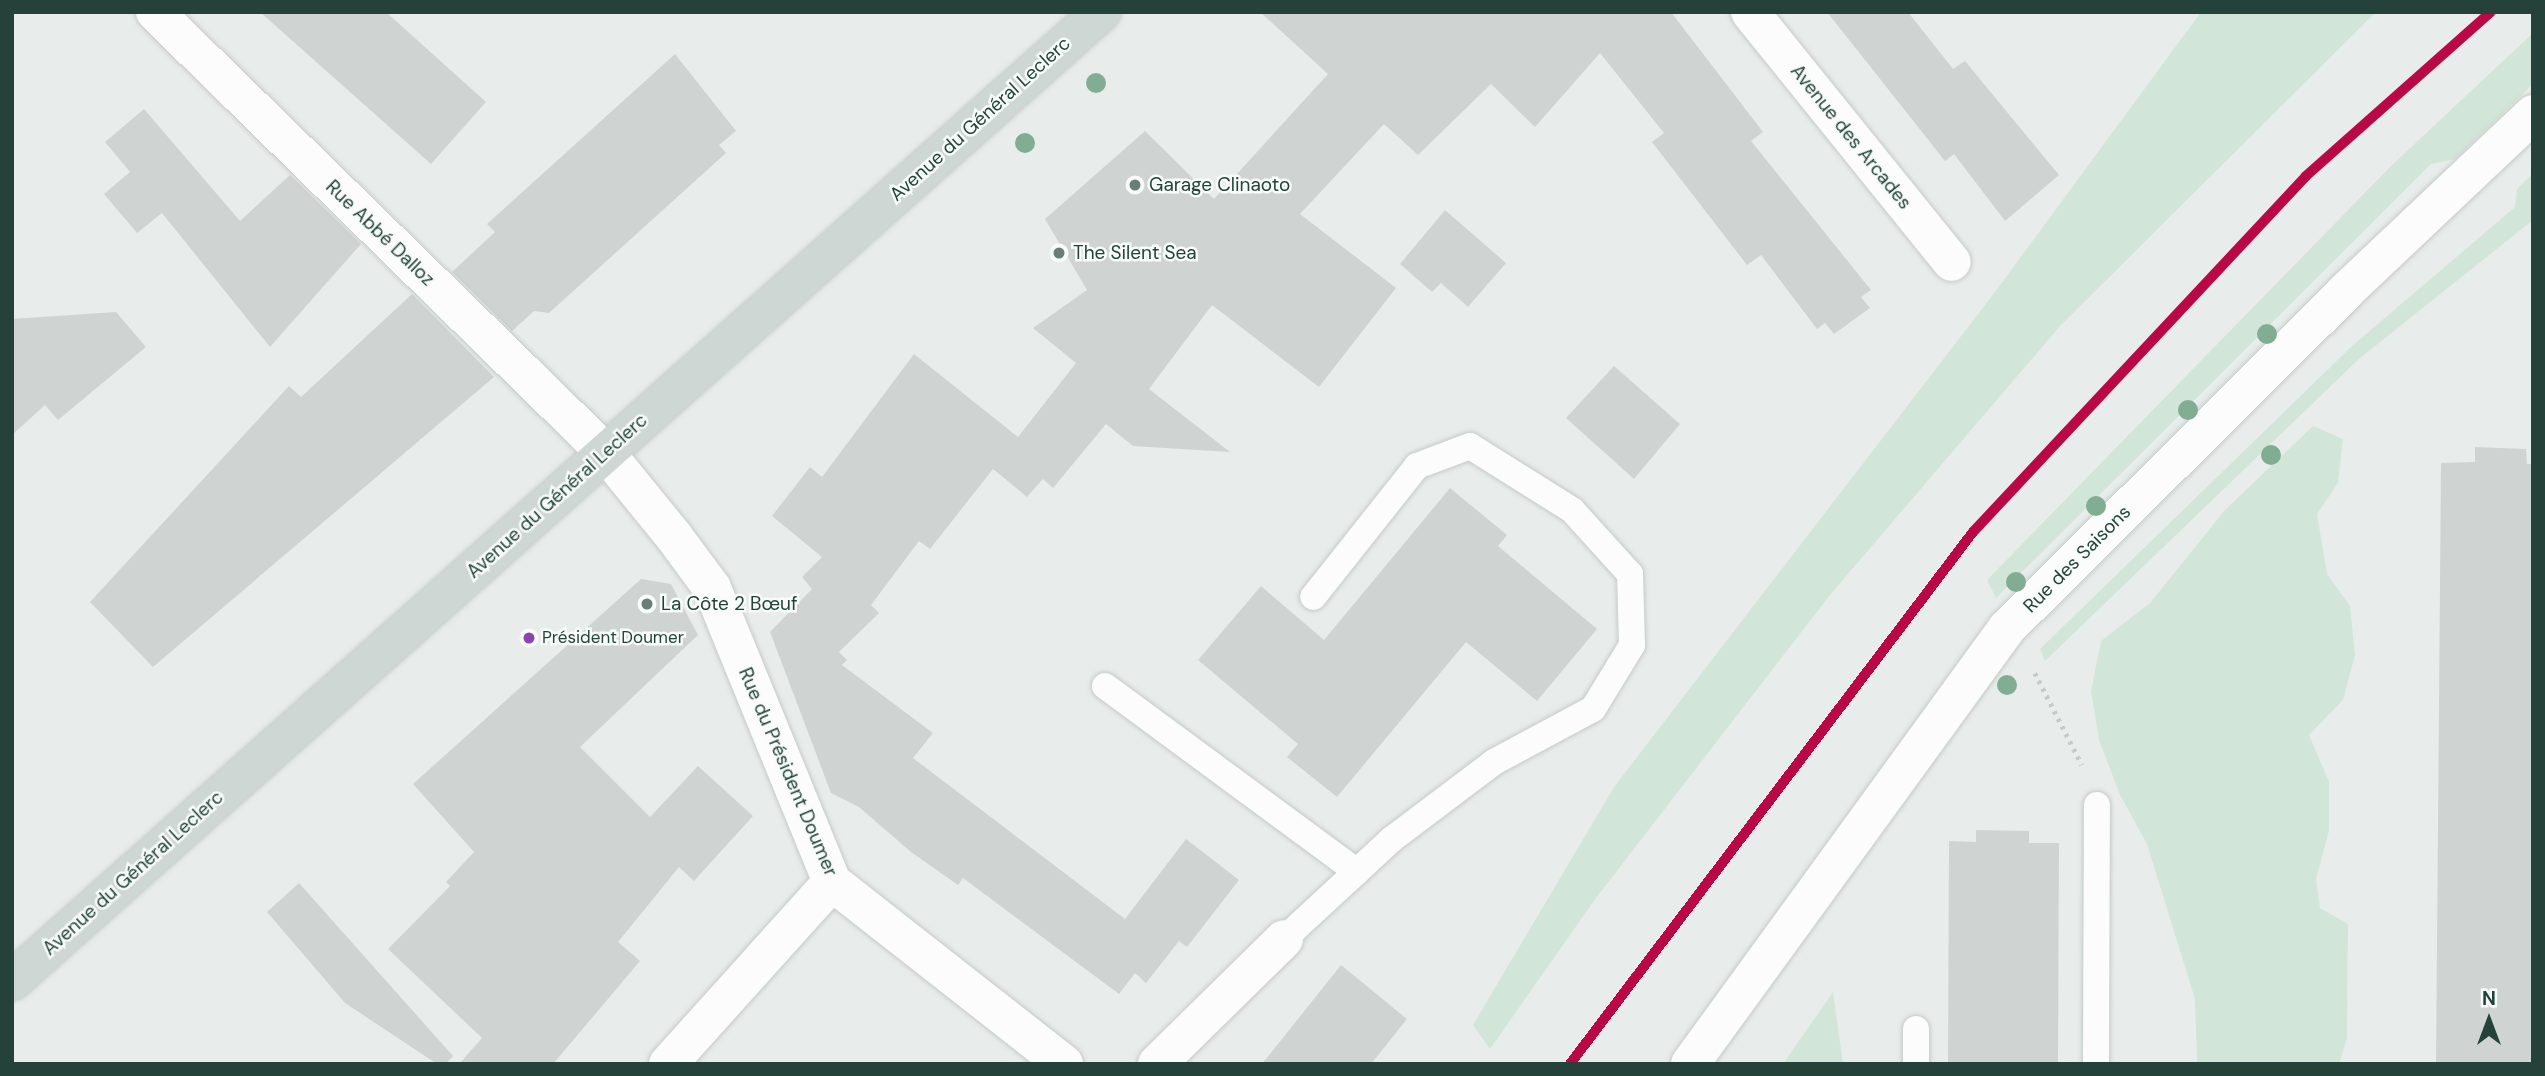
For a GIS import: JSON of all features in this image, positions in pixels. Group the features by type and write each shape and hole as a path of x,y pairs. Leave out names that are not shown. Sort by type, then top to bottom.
{"main road":[{"name":"Avenue du Général Leclerc","path":"12,981 1101,12"}],"street":[{"name":"Rue Abbé Dalloz","path":"155,12 606,453"},
{"name":"Avenue des Arcades","path":"1750,12 1952,262"},
{"name":"Rue des Saisons","path":"1690,1064 2007,628 2355,282 2533,114"},
{"name":"Rue du Président Doumer","path":"606,453 712,588 832,881 1064,1064"},
{"path":"668,1064 832,881"},
{"path":"1157,1064 1284,939"}],"lane":[{"path":"1284,939 1357,872 1494,762 1593,709 1632,645 1630,574 1572,510 1470,446 1417,466 1313,597"},
{"path":"1105,687 1357,872"},
{"path":"2096,1064 2097,805"},
{"path":"1916,1029 1916,1064"}],"path":[{"path":"2007,628 2072,739"}],"green space":[{"path":"2201,12 2376,12 2061,325 1830,595 1596,898 1490,1049 1473,1025 1614,787 1995,292"},
{"path":"2533,33 2533,84 2455,159 2431,164 1996,598 1987,580 2391,166"},
{"path":"2533,173 2533,220 2360,358 2045,661 2040,649 2352,346 2515,207 2517,189"},
{"path":"2313,426 2343,439 2338,483 2317,514 2327,574 2350,606 2355,655 2343,700 2309,735 2329,782 2329,831 2316,879 2320,908 2348,924 2347,1038 2339,1064 2197,1064 2195,999 2147,844 2120,795 2099,740 2091,691 2101,641 2150,603 2225,510"},
{"path":"1833,992 1843,1064 1783,1064"}],"building":[{"path":"260,12 386,12 486,102 431,164"},
{"path":"1260,12 1671,12 1763,132 1751,141 1871,290 1861,297 1870,308 1834,334 1825,323 1817,329 1761,255 1747,265 1652,142 1664,133 1600,53 1535,127 1491,84 1418,155 1384,124 1300,214 1396,288 1319,387 1212,305 1149,389 1230,452 1133,446 1106,424 1053,488 1043,479 1027,497 993,469 930,549 919,541 871,605 879,613 839,652 847,660 842,665 933,733 913,758 1125,919 1186,839 1239,880 1187,947 1179,941 1146,983 1135,973 1119,994 963,878 958,885 911,852 859,807 831,793 770,632 812,589 802,577 822,557 772,516 810,467 822,477 914,354 1018,437 1076,363 1033,328 1087,290 1045,219 1145,131 1214,199 1328,74"},
{"path":"1827,12 1908,12 1953,69 1965,61 2059,175 2005,221 1954,154 1945,161"},
{"path":"675,54 736,131 719,145 726,153 549,313 534,311 512,331 452,272 495,232 487,224"},
{"path":"144,109 240,221 290,175 361,244 270,347 162,213 137,233 104,194 130,172 105,142"},
{"path":"1445,210 1506,263 1468,307 1441,283 1432,292 1400,264"},
{"path":"412,294 494,377 153,667 90,602 289,386 301,397"},
{"path":"116,312 146,347 58,420 45,405 12,435 12,319"},
{"path":"1614,366 1680,424 1634,479 1566,418"},
{"path":"2475,447 2526,449 2527,464 2533,464 2533,1064 2436,1064 2441,463 2475,462"},
{"path":"1450,488 1507,535 1498,546 1597,629 1537,701 1466,642 1337,797 1287,757 1298,744 1198,660 1261,586 1324,640"},
{"path":"641,579 671,584 698,635 580,747 650,817 698,766 753,816 694,881 679,867 618,942 640,961 553,1064 459,1064 482,1038 388,949 450,886 446,882 474,852 413,784"},
{"path":"1976,830 2029,831 2029,843 2059,843 2058,1064 1948,1064 1949,841 1976,842"},
{"path":"299,883 453,1056 446,1064 437,1064 345,1003 267,912"},
{"path":"1341,965 1407,1019 1371,1064 1262,1064"}],"transit line":[{"path":"1570,1064 1973,532 2306,176 2491,12"}],"place":[{"name":"Garage Clinaoto","path":"1135,185"},
{"name":"The Silent Sea","path":"1059,253"},
{"name":"La Côte 2 Bœuf","path":"647,604"},
{"name":"Président Doumer","path":"529,638"}]}
